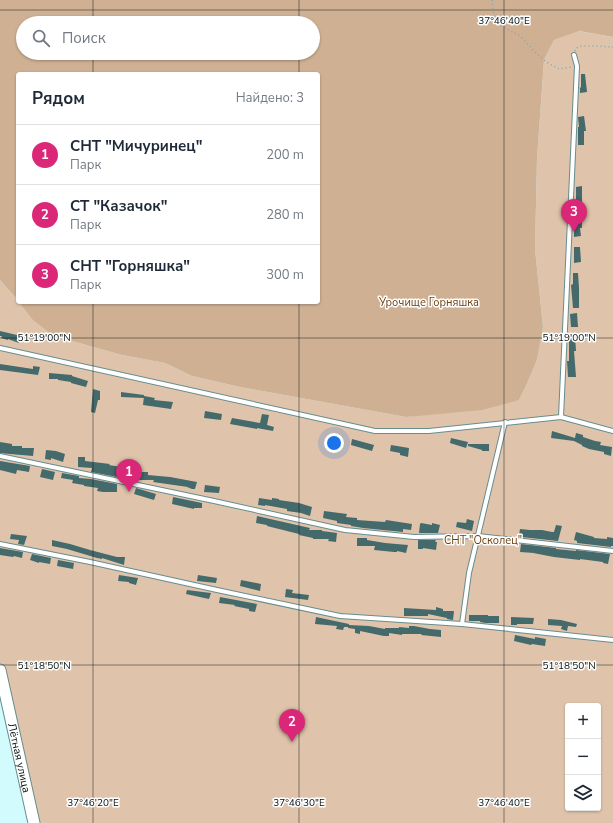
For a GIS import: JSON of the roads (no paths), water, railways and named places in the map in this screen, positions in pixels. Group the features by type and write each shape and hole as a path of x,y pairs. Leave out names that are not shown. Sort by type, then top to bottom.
{"street":[{"name":"Лётная улица","path":"0,670 34,823"}],"lane":[{"path":"561,417 577,66 574,55"},
{"path":"0,348 375,431 429,431 561,417 613,431"},
{"path":"462,624 469,573 505,422"},
{"path":"0,456 345,530 414,537 478,536 613,551"},
{"path":"0,544 340,616 462,624 613,640"}],"place":[{"name":"СНТ \"Горняшка\"","path":"574,232"},
{"name":"СНТ \"Мичуринец\"","path":"129,492"},
{"name":"СТ \"Казачок\"","path":"292,742"}],"park label":[{"name":"Урочище Горняшка","path":"429,302"},
{"name":"СНТ \"Осколец\"","path":"483,540"}]}
